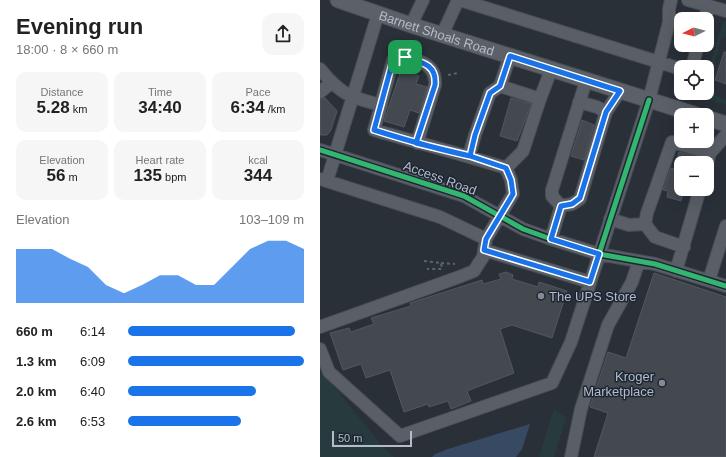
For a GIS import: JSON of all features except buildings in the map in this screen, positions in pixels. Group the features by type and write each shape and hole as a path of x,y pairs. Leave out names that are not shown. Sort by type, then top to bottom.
{"main road":[{"name":"Barnett Shoals Road","path":"338,0 358,4 378,14 411,25 675,108"},
{"path":"714,120 726,124"}],"street":[{"path":"411,25 423,0"},
{"path":"442,35 459,0 674,67"},
{"path":"320,349 329,372 400,436 552,383 571,342 649,100 669,22 669,9 672,0"},
{"path":"688,0 726,11"},
{"path":"707,12 708,6"},
{"path":"378,14 334,154 323,180 440,217 485,244 590,282"},
{"path":"320,328 474,271 479,263 485,244 499,215 513,194 511,180 506,168 470,156 416,143 374,130 393,60 398,56 405,57 431,67 436,78 416,143"},
{"path":"470,156 475,135 490,93 500,86 510,56"},
{"path":"320,69 339,90 352,98 381,105"},
{"path":"506,168 523,151 540,99 552,70"},
{"path":"561,206 552,196 552,190 586,80"},
{"path":"320,92 331,82"},
{"path":"500,86 540,99"},
{"path":"561,206 572,204 580,198 606,112 620,91"},
{"path":"579,102 597,107 606,112"},
{"path":"710,156 726,135"},
{"path":"684,247 655,237 645,224 647,213 672,142 704,156"},
{"name":"Access Road","path":"320,150 464,196 523,229 551,239 599,254 638,261 726,286"},
{"path":"676,271 698,196"},
{"path":"551,239 561,206"},
{"path":"610,219 629,225 645,224"},
{"path":"709,280 720,263 726,226"},
{"path":"571,457 581,409 608,325 632,282 638,261"}],"path":[{"path":"448,75 458,73"},
{"path":"424,261 455,264"},
{"path":"426,269 442,270 441,263"}],"green space":[{"path":"726,20 726,36 721,41 714,64 714,60 712,60 723,22"},
{"path":"714,95 726,100 726,105 711,100 714,100"},
{"path":"320,369 382,446 394,457 320,457"},
{"path":"554,409 566,418 554,457 539,457"}],"water":[{"path":"530,424 522,449 516,457 432,457 435,454 448,449"}],"cycle path":[{"path":"599,254 649,100"},
{"path":"320,150 464,196 523,229 551,239 599,254 655,264 726,286"}],"place":[{"name":"The UPS Store","path":"541,296"},
{"name":"Kroger Marketplace","path":"662,383"}],"route":[{"path":"405,57 398,56 393,60 374,130 416,143 432,147 470,156 475,135 490,93 500,86 510,56 620,91 606,112 580,198 572,204 561,206 551,239 599,254 590,282 484,250 484,243 486,239 499,215 513,194 511,180 506,168 470,156 416,143 436,78 434,71 427,64 405,57"}]}
